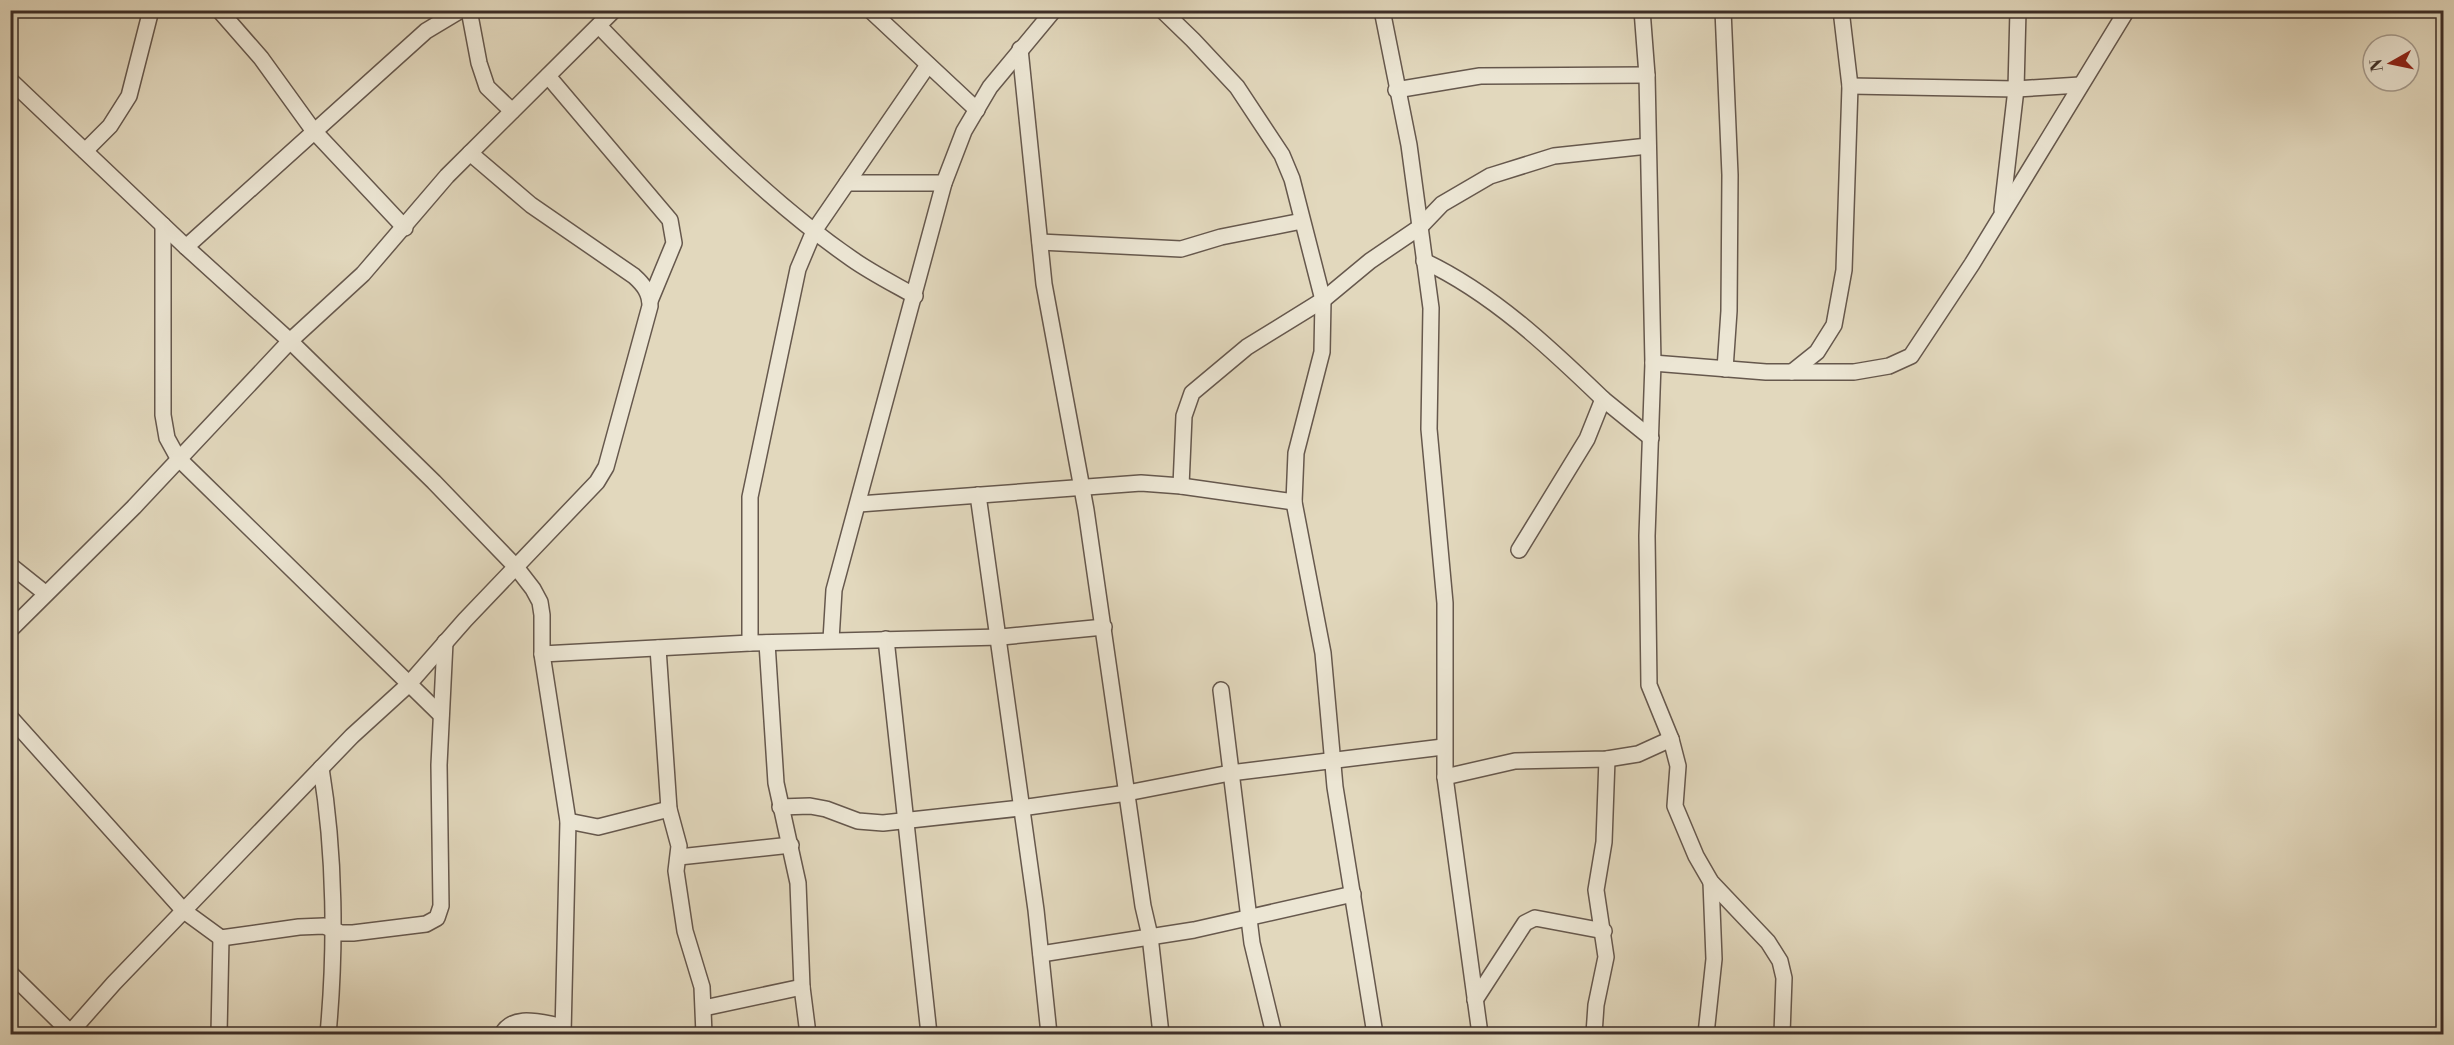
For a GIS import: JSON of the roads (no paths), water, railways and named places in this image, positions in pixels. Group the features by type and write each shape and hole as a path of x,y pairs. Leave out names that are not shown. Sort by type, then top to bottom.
{"street":[{"path":"85,151 116,118 129,96 151,10"},
{"path":"219,10 261,58 313,130 405,228"},
{"path":"186,247 313,130 426,31 461,10"},
{"path":"469,10 479,63 487,87 512,111"},
{"path":"10,630 134,507 290,342 363,274 470,153 614,10"},
{"path":"870,10 977,110"},
{"path":"831,640 834,590 944,183 964,131 990,87 1054,10"},
{"path":"1162,10 1237,87 1268,132 1292,179 1323,300 1322,352 1296,453 1294,502 1323,653 1332,760 1375,1035"},
{"path":"1382,10 1396,90 1409,145 1431,308 1428,366 1430,447 1445,603 1443,747 1445,777 1480,1035"},
{"path":"1641,10 1647,75 1653,363 1647,536 1649,685 1671,740 1678,766 1675,806 1696,856 1711,882 1768,942 1780,961 1784,978 1782,1035"},
{"path":"1723,10 1730,175 1729,311 1725,369"},
{"path":"1792,372 1817,352 1834,325 1844,270 1850,86 1841,10"},
{"path":"2001,216 2016,89 2018,10"},
{"path":"1653,363 1725,369 1854,372 1889,366 1911,356 2001,216 2127,10"},
{"path":"599,26 689,118 814,231 854,260 915,296"},
{"path":"1020,50 1044,284 1082,488 1104,627 1143,906 1150,936 1161,1035"},
{"path":"750,644 750,496 798,269 814,231 928,65"},
{"path":"1396,90 1480,76 1647,75"},
{"path":"10,973 70,1034 321,768 408,685 597,482 606,467 650,301 674,243 670,220 548,76"},
{"path":"10,80 290,342 516,567 540,602 542,654 568,821 562,1030 518,1020 511,1023 502,1035"},
{"path":"1850,86 2016,89 2080,85"},
{"path":"1181,486 1184,416 1192,393 1247,347 1323,300 1371,261 1420,227 1442,204 1490,176 1554,156 1648,146"},
{"path":"470,153 531,205 644,284 650,301"},
{"path":"847,183 944,183"},
{"path":"1040,242 1131,245 1172,249 1302,221"},
{"path":"163,225 163,415 167,438 178,458 441,715"},
{"path":"1424,261 1452,274 1530,333 1602,399 1651,438"},
{"path":"1519,550 1587,439 1602,399"},
{"path":"859,504 1141,483 1181,486 1294,502"},
{"path":"978,495 1022,808 1049,1035"},
{"path":"10,566 45,593"},
{"path":"542,654 831,640 999,637 1104,627"},
{"path":"886,639 929,1035"},
{"path":"10,717 184,911 221,938 299,927 314,926 353,933 426,924 437,918 441,906 439,765 446,642"},
{"path":"767,643 780,807 791,845 798,882 802,987 808,1035"},
{"path":"658,648 669,809 679,846 676,871 685,931 702,987 704,1035"},
{"path":"1221,690 1252,943 1274,1035"},
{"path":"1445,777 1515,761 1607,759 1638,754 1671,740"},
{"path":"780,807 810,806 826,809 858,821 906,820 1022,808 1127,793 1230,773 1443,747"},
{"path":"1594,1035 1596,1005 1606,957 1604,931 1596,903 1596,890 1604,842 1607,759"},
{"path":"321,768 329,837 333,966 328,1035"},
{"path":"568,821 582,826 598,827 669,809"},
{"path":"679,857 791,845"},
{"path":"1706,1035 1714,959 1711,882"},
{"path":"1041,954 1194,930 1353,894"},
{"path":"1475,1000 1525,923 1535,918 1604,931"},
{"path":"219,1035 221,938"},
{"path":"704,1008 802,987"}]}
